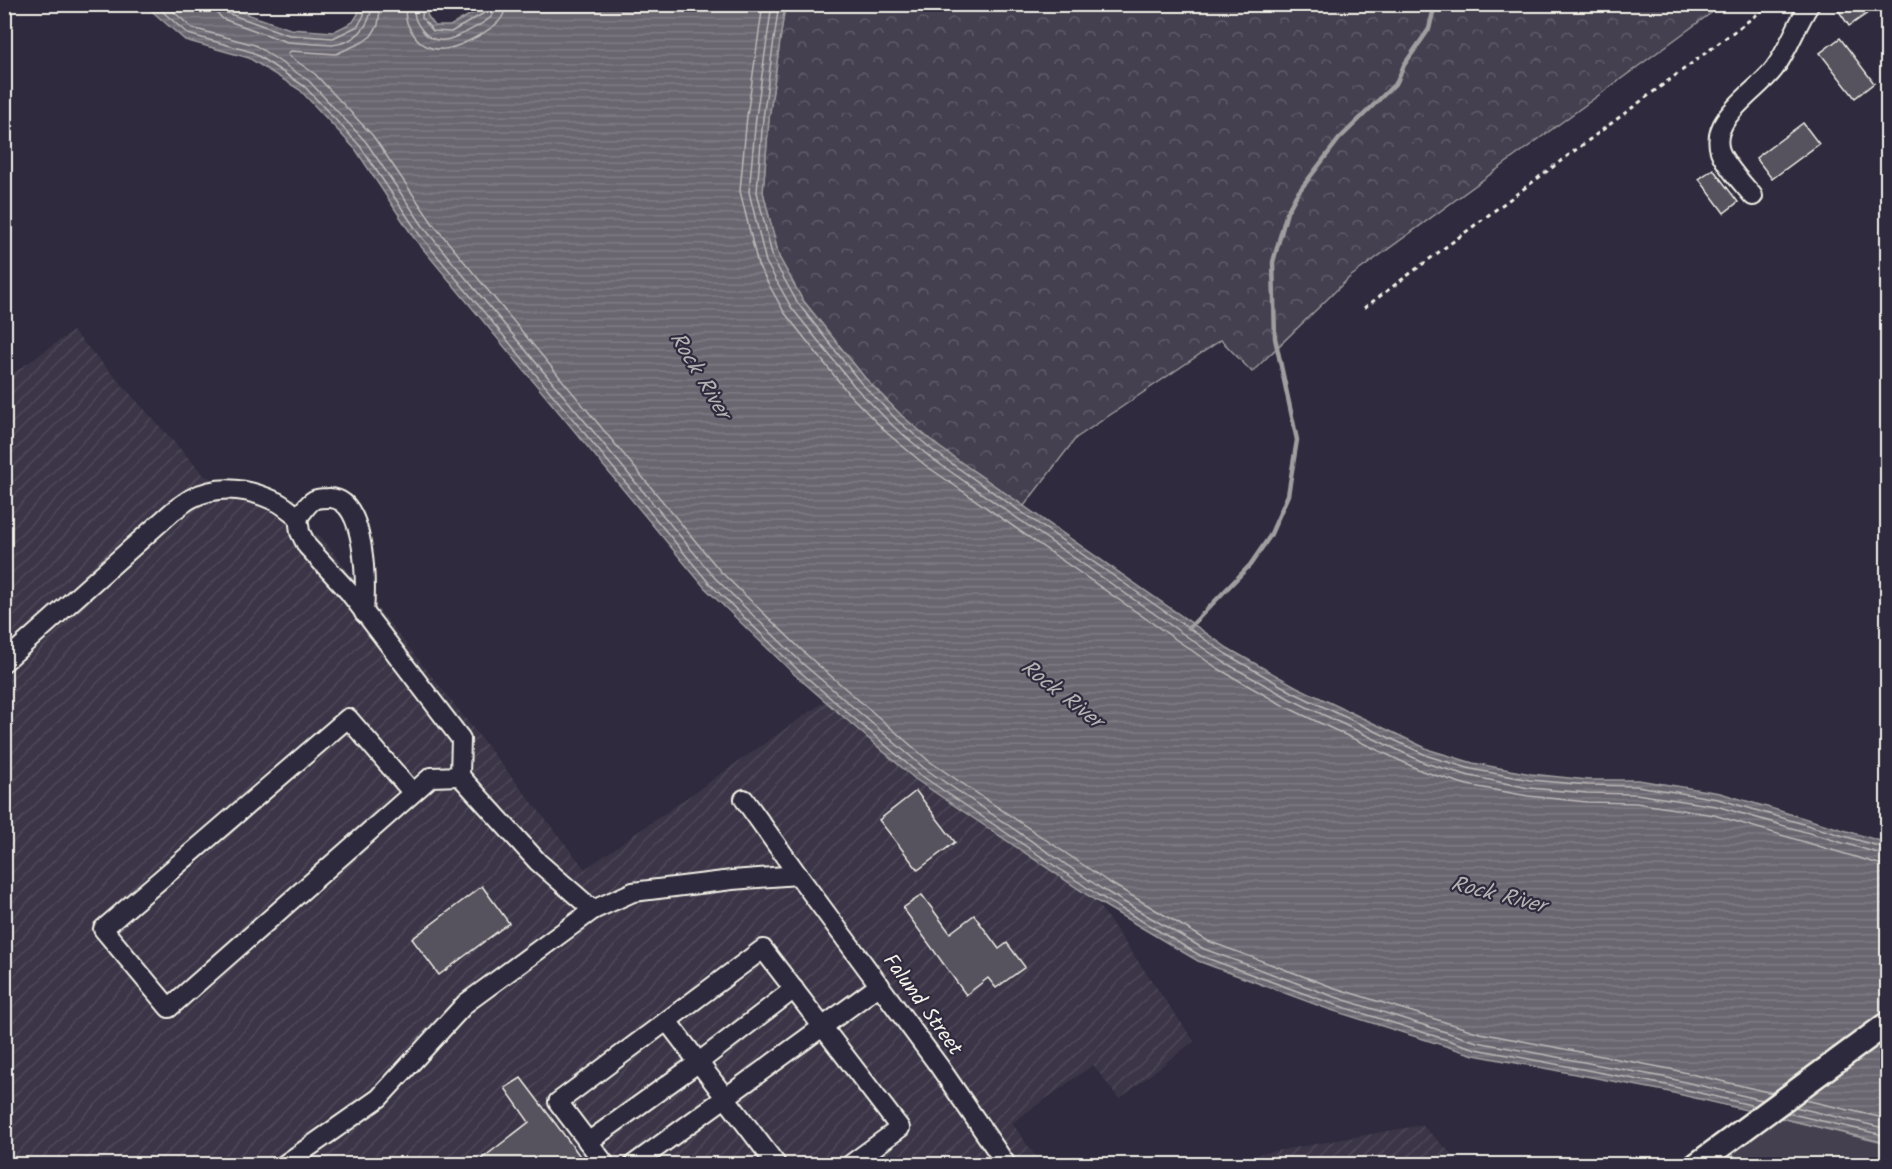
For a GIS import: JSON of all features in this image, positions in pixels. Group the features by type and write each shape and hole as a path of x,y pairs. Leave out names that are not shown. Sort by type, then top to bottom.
{"main road":[{"path":"1697,1164 1887,1023"}],"street":[{"path":"1753,196 1721,152 1718,139 1725,121 1773,71 1810,4"},
{"path":"4,662 173,511 192,498 227,488 276,501 298,517 300,531 307,546 349,592 460,739 460,776 538,862 593,910"},
{"path":"298,517 313,501 322,498 334,498 346,505 359,531 365,591 364,612"},
{"path":"413,793 348,718 104,929 169,1008 413,793 431,777 460,776"},
{"name":"Falund Street","path":"744,799 939,1066 1006,1164"},
{"path":"285,1164 379,1098 466,1003 593,910 633,892 798,875"},
{"path":"605,1164 558,1102 763,949 900,1128 851,1164"},
{"path":"634,1164 880,985"},
{"path":"588,1142 699,1062 794,989"},
{"path":"667,1021 777,1164"}],"path":[{"path":"1364,308 1771,4"}],"shaded area":[{"path":"73,331 204,475 321,537 585,869 825,701 915,779 1095,900 1194,1041 1119,1099 1093,1065 1012,1123 1041,1164 5,1164 4,380"},
{"path":"1422,1125 1462,1164 1245,1164 1259,1154"}],"green space":[{"path":"883,4 1722,5 1350,277 1252,372 1221,340 1076,438 1024,506 939,447 902,416 865,378 802,299 779,257 763,192 769,119 785,5 868,5 880,9"},
{"path":"1777,1117 1887,1144 1887,1164 1741,1164 1731,1152"}],"water":[{"name":"Rock River","path":"145,5 221,5 290,29 333,32 353,22 358,14 359,5 429,5 427,15 435,26 450,26 487,5 785,5 769,119 763,192 779,257 802,299 865,378 902,416 939,447 1229,649 1297,687 1430,750 1473,763 1531,774 1588,780 1638,780 1720,793 1887,843 1887,1143 1665,1091 1474,1055 1328,1009 1198,961 1095,900 915,779 794,674 705,588 414,238 356,150 300,90 249,58 185,40"}],"building":[{"path":"1834,4 1881,4 1849,26"},
{"path":"1840,38 1874,83 1855,98 1820,53"},
{"path":"1803,123 1819,144 1772,179 1756,158"},
{"path":"1713,169 1738,202 1724,213 1699,179"},
{"path":"916,791 955,842 918,870 879,820"},
{"path":"482,886 509,923 439,975 412,939"},
{"path":"922,895 950,933 974,915 999,949 1007,943 1025,967 996,988 988,978 966,995 903,908"},
{"path":"521,1078 586,1164 475,1164 529,1122 505,1088"}],"waterway":[{"path":"1189,628 1250,565 1270,536 1288,495 1297,440 1275,338 1273,262 1287,212 1297,194 1339,139 1397,82 1404,65 1429,29 1435,4"}]}
